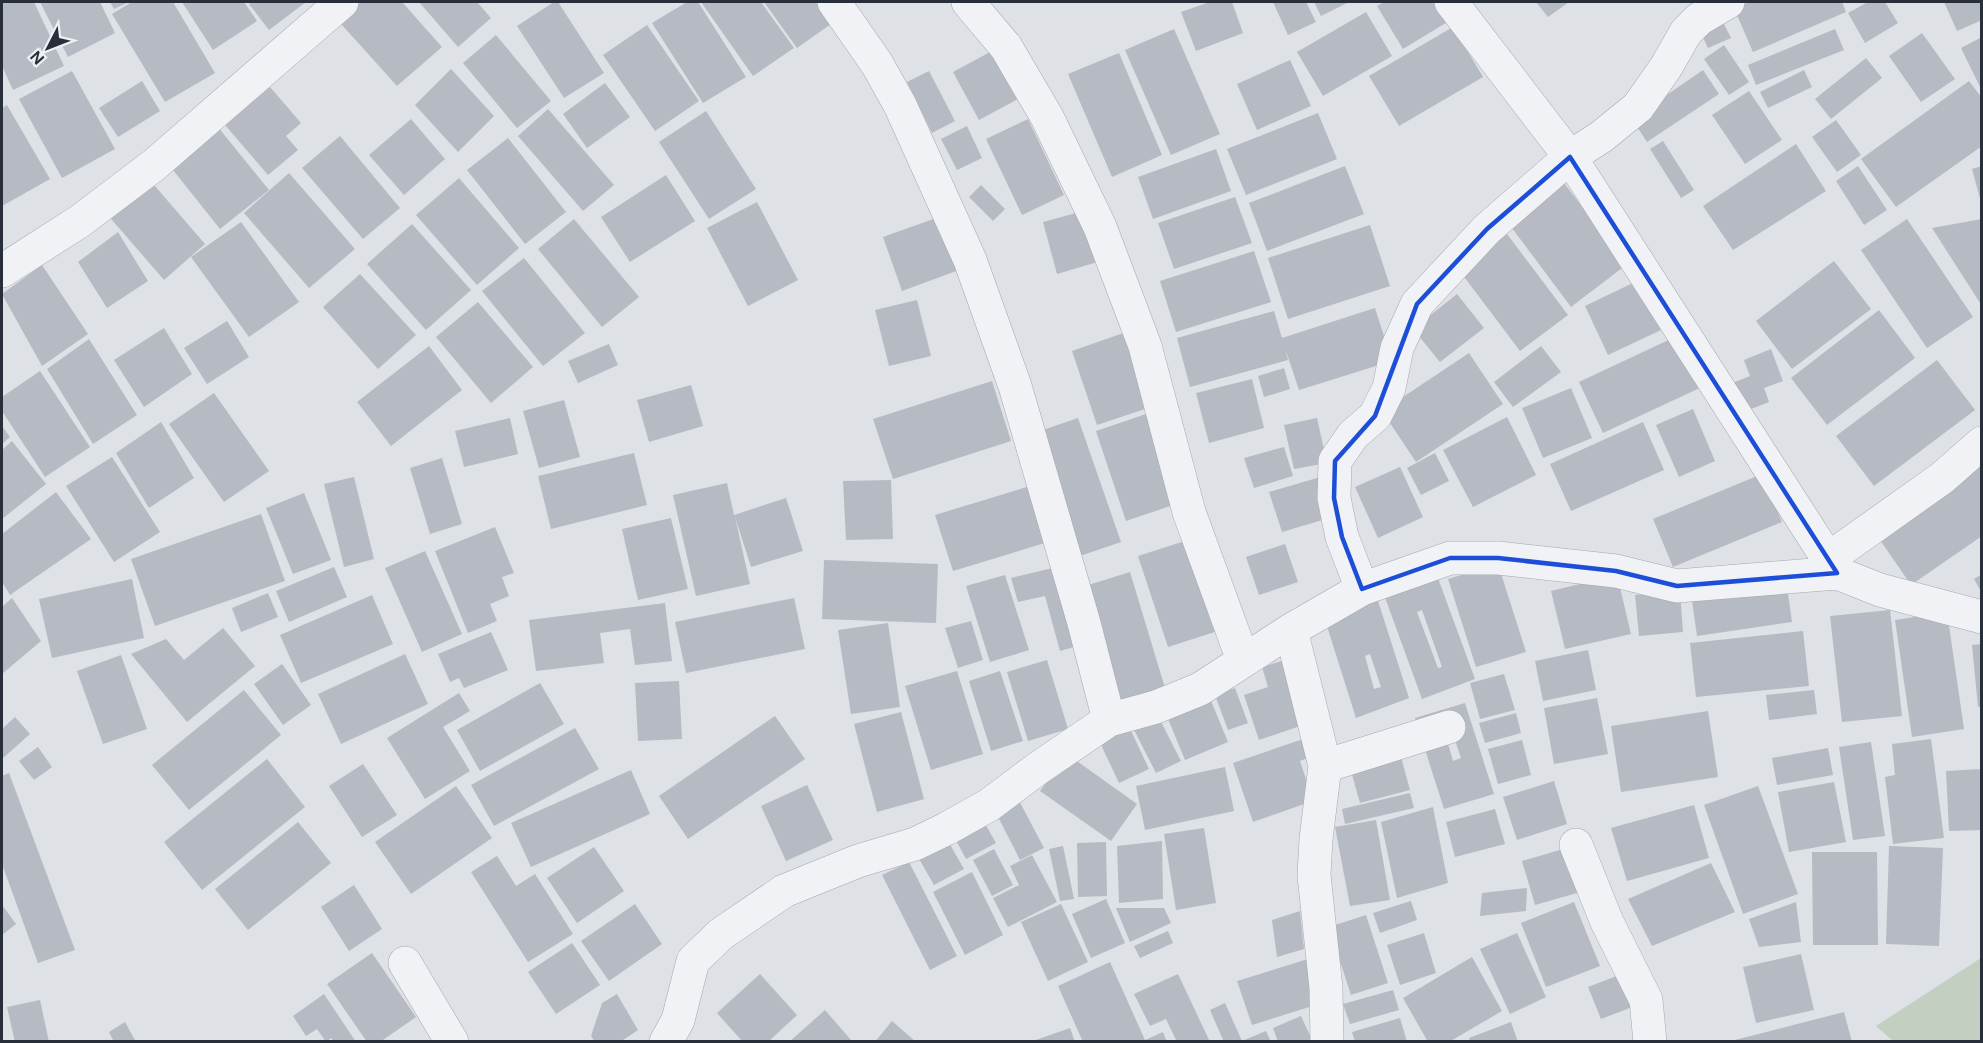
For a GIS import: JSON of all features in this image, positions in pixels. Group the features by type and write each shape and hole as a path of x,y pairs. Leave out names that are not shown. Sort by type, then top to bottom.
{"street":[{"path":"2,271 80,220 154,165 342,2"},
{"path":"834,2 878,64 900,105 970,260 1015,386 1084,623 1109,720"},
{"path":"968,2 1012,57 1047,117 1100,227 1145,346 1189,512 1243,660"},
{"path":"1451,2 1570,157 1832,566 1880,590 1982,617"},
{"path":"1362,589 1342,537 1334,498 1335,461 1353,435 1375,416 1389,388 1397,348 1417,304 1487,229 1570,157 1601,137 1638,107 1666,67 1686,32 1699,19 1728,2"},
{"path":"666,1041 678,1020 693,961 720,934 784,891 858,861 915,844 954,824 989,805 1109,720 1156,707 1200,689 1291,630 1362,589 1450,558 1498,558 1616,571 1677,586 1832,566 1942,478 1982,442"},
{"path":"1291,630 1325,765 1314,875 1326,988 1327,1041"},
{"path":"1325,765 1449,727"},
{"path":"1576,845 1607,922 1646,1000 1650,1041"},
{"path":"405,963 452,1041"}],"highlighted area":[{"path":"1570,157 1837,573 1677,586 1616,571 1498,558 1450,558 1362,589 1342,537 1334,498 1335,461 1375,416 1417,304 1487,229"}],"green space":[{"path":"1981,958 1981,1041 1893,1041 1876,1026"}],"building":[{"path":"2,2 34,2 64,66 13,90 2,66"},
{"path":"40,2 100,2 115,33 68,57"},
{"path":"110,2 129,2 114,9"},
{"path":"132,2 173,2 215,73 165,102 112,14"},
{"path":"182,2 244,2 257,21 213,50"},
{"path":"252,2 306,2 269,30 249,4"},
{"path":"349,2 402,2 442,47 397,86 333,15"},
{"path":"419,2 477,2 491,18 458,47"},
{"path":"554,2 558,2 604,73 564,98 517,26"},
{"path":"687,2 698,2 746,77 703,103 652,23"},
{"path":"701,2 761,2 794,48 753,76"},
{"path":"764,2 826,2 838,19 797,48"},
{"path":"1210,2 1232,2 1243,33 1196,51 1181,12"},
{"path":"1273,2 1306,2 1316,22 1288,35"},
{"path":"1314,2 1349,2 1321,16"},
{"path":"1384,2 1436,2 1449,21 1403,49 1377,6"},
{"path":"1536,2 1569,2 1548,17"},
{"path":"1750,2 1842,2 1846,12 1753,52 1734,8"},
{"path":"1868,2 1885,2 1898,23 1865,43 1848,13"},
{"path":"1944,2 1982,2 1982,20 1957,31"},
{"path":"1366,12 1392,56 1323,96 1297,52"},
{"path":"1723,22 1731,38 1708,48 1700,31"},
{"path":"647,25 699,101 655,131 603,55"},
{"path":"1453,27 1483,77 1399,126 1369,76"},
{"path":"1174,29 1220,134 1171,155 1125,50"},
{"path":"1835,29 1844,50 1756,85 1748,65"},
{"path":"1922,33 1955,79 1921,102 1889,56"},
{"path":"496,35 551,101 517,128 463,63"},
{"path":"1982,37 1982,91 1961,48"},
{"path":"1724,45 1749,82 1729,95 1704,59"},
{"path":"992,51 1018,99 979,120 953,72"},
{"path":"1119,53 1162,155 1112,177 1068,74"},
{"path":"1866,58 1882,78 1831,119 1815,99"},
{"path":"1290,60 1311,106 1257,130 1237,84"},
{"path":"451,69 494,116 458,152 415,105"},
{"path":"1703,70 1719,94 1647,142 1632,119"},
{"path":"1804,70 1812,87 1768,108 1760,92"},
{"path":"72,71 115,149 62,178 19,99"},
{"path":"929,71 955,121 932,133 907,82"},
{"path":"142,81 160,111 118,137 99,108"},
{"path":"1969,81 1982,98 1982,146 1896,207 1861,159"},
{"path":"605,83 630,117 587,148 563,114"},
{"path":"270,87 301,123 286,136 298,150 268,175 225,125"},
{"path":"1749,91 1782,140 1745,164 1712,115"},
{"path":"7,105 50,179 2,206 2,108"},
{"path":"548,109 614,185 583,211 518,136"},
{"path":"706,111 756,189 709,219 659,142"},
{"path":"1318,113 1337,159 1246,195 1227,149"},
{"path":"411,119 445,159 404,195 369,155"},
{"path":"1028,119 1064,195 1022,215 986,139"},
{"path":"1836,120 1861,155 1837,172 1812,137"},
{"path":"213,121 269,190 220,229 165,160"},
{"path":"967,126 982,158 957,170 941,139"},
{"path":"340,136 400,208 363,239 302,168"},
{"path":"508,138 566,212 525,244 467,170"},
{"path":"1663,141 1694,190 1681,198 1650,149"},
{"path":"1796,144 1826,191 1733,250 1703,206"},
{"path":"1216,149 1231,191 1153,219 1138,177"},
{"path":"1345,166 1364,214 1267,251 1249,203"},
{"path":"1858,166 1887,210 1864,225 1836,181"},
{"path":"1982,166 1982,202 1981,202 1972,169"},
{"path":"289,173 355,249 309,288 244,213"},
{"path":"666,175 695,221 630,262 601,217"},
{"path":"148,178 205,244 164,280 106,213"},
{"path":"459,178 519,248 477,285 416,215"},
{"path":"1564,183 1626,265 1571,307 1509,224"},
{"path":"981,185 1005,209 993,221 969,197"},
{"path":"1235,197 1252,243 1174,269 1158,223"},
{"path":"757,202 798,280 748,306 707,228"},
{"path":"1087,210 1101,261 1057,274 1043,222"},
{"path":"939,217 959,270 902,291 883,237"},
{"path":"574,219 639,297 602,327 538,249"},
{"path":"1907,219 1973,317 1927,348 1861,250"},
{"path":"1982,219 1982,306 1932,228"},
{"path":"241,222 299,302 249,337 191,257"},
{"path":"412,224 471,290 426,330 367,264"},
{"path":"1370,225 1390,286 1288,319 1268,258"},
{"path":"118,232 148,281 107,308 78,262"},
{"path":"1507,234 1568,315 1520,351 1459,270"},
{"path":"1254,251 1271,302 1176,332 1160,281"},
{"path":"524,258 585,333 543,366 482,291"},
{"path":"1834,261 1871,309 1792,369 1756,321"},
{"path":"42,265 88,334 42,366 2,294"},
{"path":"360,274 416,335 378,369 323,307"},
{"path":"1637,281 1661,330 1608,355 1585,306"},
{"path":"1457,294 1484,328 1440,362 1413,329"},
{"path":"917,300 931,356 889,366 875,310"},
{"path":"478,302 533,367 491,403 436,337"},
{"path":"1375,308 1392,361 1299,390 1286,351 1288,360 1190,387 1177,338 1274,311 1282,338"},
{"path":"1879,310 1915,358 1827,425 1791,378"},
{"path":"227,321 249,357 207,384 184,348"},
{"path":"164,328 192,374 144,407 114,360"},
{"path":"1129,331 1154,406 1097,425 1072,351"},
{"path":"1677,336 1702,387 1603,433 1579,382"},
{"path":"89,339 137,415 93,444 47,369"},
{"path":"609,344 618,365 578,383 568,361"},
{"path":"429,346 462,390 391,446 357,402"},
{"path":"1541,346 1561,372 1513,407 1494,382"},
{"path":"1771,349 1783,381 1764,388 1769,402 1741,413 1730,384 1750,376 1744,360"},
{"path":"1469,353 1503,404 1416,462 1382,411"},
{"path":"1937,360 1975,410 1874,486 1836,436"},
{"path":"1284,368 1290,389 1264,397 1258,376"},
{"path":"40,371 90,447 45,477 2,411 2,397"},
{"path":"1252,379 1264,428 1209,443 1196,393"},
{"path":"992,381 1011,441 893,479 873,419"},
{"path":"691,385 703,426 649,442 637,400"},
{"path":"1571,388 1592,438 1543,458 1522,408"},
{"path":"214,393 269,471 224,502 169,424"},
{"path":"564,400 580,457 539,468 523,411"},
{"path":"1693,409 1715,461 1679,477 1656,425"},
{"path":"1152,412 1182,502 1126,521 1096,431"},
{"path":"1507,417 1536,475 1473,507 1443,450"},
{"path":"510,418 518,454 464,467 455,431"},
{"path":"1078,418 1121,542 1077,557 1034,433"},
{"path":"1317,418 1327,463 1294,469 1284,425"},
{"path":"161,422 194,478 149,508 116,453"},
{"path":"1643,422 1664,470 1571,511 1550,464"},
{"path":"2,426 10,437 2,444"},
{"path":"12,441 46,484 2,519 2,450"},
{"path":"1284,447 1293,476 1254,488 1244,458"},
{"path":"634,453 647,505 551,529 538,476"},
{"path":"1435,453 1449,481 1421,495 1407,468"},
{"path":"112,457 160,532 114,562 66,486"},
{"path":"442,458 462,524 430,534 410,468"},
{"path":"1980,465 1982,536 1911,585 1878,537"},
{"path":"1400,467 1423,517 1378,538 1355,487"},
{"path":"1762,474 1782,522 1673,567 1653,519"},
{"path":"1324,476 1336,516 1282,532 1269,492"},
{"path":"354,477 374,559 344,567 324,484"},
{"path":"891,480 893,539 846,540 843,481"},
{"path":"727,483 734,515 786,498 803,551 751,567 735,517 750,584 696,596 673,495"},
{"path":"1030,486 1048,542 953,571 935,515"},
{"path":"56,492 91,539 10,595 2,582 2,534"},
{"path":"304,493 331,560 293,574 266,508"},
{"path":"261,514 285,581 155,626 131,559"},
{"path":"671,518 688,589 638,600 622,529"},
{"path":"495,527 514,573 502,577 509,596 490,604 497,621 468,633 435,551"},
{"path":"1191,539 1221,630 1168,647 1138,556"},
{"path":"1285,544 1298,582 1259,595 1246,557"},
{"path":"425,551 462,634 422,652 385,568"},
{"path":"1428,551 1475,679 1422,699 1375,570","holes":["1422,610 1442,667 1438,668 1417,612"]},
{"path":"824,560 938,564 936,623 822,619"},
{"path":"1498,564 1526,652 1476,667 1448,579"},
{"path":"1061,566 1081,645 1060,651 1045,596 1018,602 1011,578"},
{"path":"334,567 347,597 289,622 276,591"},
{"path":"1130,572 1165,688 1119,701 1085,586"},
{"path":"1982,574 1982,593 1974,579"},
{"path":"1005,575 1029,650 990,662 966,586"},
{"path":"1617,575 1631,634 1565,649 1551,591"},
{"path":"132,579 144,638 52,658 39,599"},
{"path":"1371,579 1409,698 1356,718 1320,604","holes":["1370,654 1381,687 1374,689 1365,656"]},
{"path":"1786,580 1792,622 1697,636 1691,594"},
{"path":"1680,591 1683,632 1639,636 1635,595"},
{"path":"268,593 278,617 241,632 232,608"},
{"path":"372,595 393,644 301,683 280,635"},
{"path":"12,598 41,641 2,674 2,607"},
{"path":"794,598 805,649 686,673 675,622"},
{"path":"665,603 672,661 635,665 630,629 600,633 604,663 536,671 529,620"},
{"path":"1890,610 1902,716 1842,722 1830,616"},
{"path":"1947,612 1964,729 1912,737 1895,620"},
{"path":"971,621 983,660 958,668 945,628"},
{"path":"888,623 900,707 851,714 838,630"},
{"path":"223,628 255,666 187,722 131,654 166,639 184,660"},
{"path":"1803,631 1809,686 1696,697 1690,643"},
{"path":"491,632 508,670 464,688 459,678 450,682 438,654"},
{"path":"1982,644 1982,707 1978,707 1972,645"},
{"path":"1588,650 1596,690 1543,701 1535,661"},
{"path":"405,654 428,704 341,744 318,694"},
{"path":"121,655 147,729 103,744 77,671"},
{"path":"1288,659 1309,723 1259,740 1244,695 1268,687 1262,667"},
{"path":"1047,660 1068,729 1028,741 1007,672"},
{"path":"282,664 311,705 283,725 254,684"},
{"path":"957,671 983,754 931,770 905,686"},
{"path":"1000,671 1023,741 991,751 969,681"},
{"path":"1504,674 1515,710 1480,719 1470,683"},
{"path":"679,681 682,739 638,741 635,683"},
{"path":"540,683 564,724 480,771 457,730"},
{"path":"1235,688 1248,723 1228,730 1215,695"},
{"path":"244,690 281,735 189,810 152,765"},
{"path":"1814,690 1817,714 1769,720 1766,695"},
{"path":"459,693 470,711 443,727 470,771 425,799 387,738"},
{"path":"1209,696 1228,742 1185,760 1166,714"},
{"path":"1597,698 1608,754 1554,764 1544,708"},
{"path":"1465,703 1494,794 1444,809 1415,718","holes":["1452,731 1461,758 1453,761 1445,733"]},
{"path":"1708,711 1718,777 1621,792 1611,726"},
{"path":"901,712 924,799 877,812 854,724"},
{"path":"1516,713 1521,733 1485,743 1479,723"},
{"path":"1157,714 1181,761 1156,773 1132,726"},
{"path":"775,716 805,759 688,839 659,796"},
{"path":"15,717 30,734 2,759 2,729"},
{"path":"1126,720 1149,769 1119,783 1096,734"},
{"path":"575,728 599,769 494,826 471,785"},
{"path":"1312,736 1318,754 1300,761 1313,801 1253,822 1233,763"},
{"path":"1931,739 1944,838 1893,844 1885,777 1895,775 1892,744"},
{"path":"1522,740 1531,775 1498,784 1488,749"},
{"path":"1871,742 1885,836 1853,840 1839,747"},
{"path":"1398,746 1410,790 1360,803 1348,760"},
{"path":"38,747 52,767 34,780 19,761"},
{"path":"1828,748 1833,775 1777,785 1772,758"},
{"path":"1067,754 1137,804 1111,841 1040,791"},
{"path":"267,759 305,807 202,890 164,842"},
{"path":"363,764 397,815 362,837 329,786"},
{"path":"1225,767 1234,811 1145,830 1136,786"},
{"path":"1982,769 1982,830 1949,831 1946,771"},
{"path":"631,770 650,814 531,867 511,823"},
{"path":"9,773 75,950 38,963 2,864 2,776"},
{"path":"1554,781 1567,824 1517,840 1503,797"},
{"path":"1834,782 1846,842 1789,852 1778,792"},
{"path":"807,785 833,840 786,861 761,806"},
{"path":"456,786 492,838 411,894 375,842"},
{"path":"1758,786 1798,894 1743,914 1704,805"},
{"path":"1015,793 1044,848 1020,860 992,805"},
{"path":"1410,793 1414,808 1345,824 1342,809"},
{"path":"1694,805 1709,858 1627,881 1611,828"},
{"path":"1433,807 1448,883 1397,898 1381,822"},
{"path":"1495,809 1505,844 1455,857 1446,822"},
{"path":"980,815 996,843 966,859 951,831"},
{"path":"1376,820 1390,900 1350,906 1335,827"},
{"path":"298,822 331,863 248,930 215,889"},
{"path":"1204,828 1216,903 1176,910 1164,834"},
{"path":"944,834 964,869 934,885 914,850"},
{"path":"1162,841 1163,899 1119,903 1117,846"},
{"path":"1106,842 1107,896 1078,897 1077,843"},
{"path":"1063,846 1074,899 1060,901 1049,849"},
{"path":"1889,846 1943,848 1939,946 1886,944"},
{"path":"594,847 624,891 577,923 547,878"},
{"path":"1570,847 1584,891 1535,905 1522,861"},
{"path":"994,849 1013,885 992,896 973,860"},
{"path":"1812,852 1877,852 1878,945 1813,945"},
{"path":"1032,855 1057,902 1008,927 993,898 1019,885 1010,866"},
{"path":"497,856 516,886 535,874 573,934 528,962 471,872"},
{"path":"909,862 957,956 930,970 882,875"},
{"path":"1711,863 1735,912 1652,946 1628,899"},
{"path":"972,872 1003,935 965,955 933,892"},
{"path":"354,885 382,929 349,951 321,907"},
{"path":"1527,888 1526,911 1480,916 1482,893"},
{"path":"1106,899 1125,943 1091,958 1072,914"},
{"path":"1411,901 1417,920 1380,933 1373,913"},
{"path":"1574,902 1600,966 1546,987 1521,923"},
{"path":"1796,902 1801,942 1759,947 1749,919"},
{"path":"635,904 662,944 609,981 581,941"},
{"path":"1061,904 1088,962 1048,981 1021,922"},
{"path":"2,905 16,924 2,935"},
{"path":"1116,908 1164,908 1171,923 1130,942"},
{"path":"1300,911 1304,949 1277,957 1272,920"},
{"path":"1366,915 1388,983 1351,995 1329,927"},
{"path":"1168,931 1173,943 1140,958 1134,946"},
{"path":"1424,933 1436,973 1400,985 1387,945"},
{"path":"1517,933 1546,997 1510,1014 1480,949"},
{"path":"572,943 600,985 556,1014 528,972"},
{"path":"372,953 416,1017 380,1042 367,1042 327,984"},
{"path":"1801,954 1814,1010 1756,1023 1743,967"},
{"path":"1472,957 1502,1011 1449,1042 1428,1042 1403,998"},
{"path":"1308,959 1322,1003 1252,1025 1237,981"},
{"path":"1110,962 1145,1040 1163,1032 1167,1042 1083,1042 1058,986"},
{"path":"1627,972 1640,1004 1601,1019 1588,987"},
{"path":"760,974 797,1015 768,1042 743,1042 717,1013"},
{"path":"1178,974 1210,1042 1177,1042 1166,1019 1150,1026 1134,994"},
{"path":"1393,990 1399,1010 1350,1024 1343,1004"},
{"path":"324,994 356,1042 334,1042 331,1038 326,1042 317,1029 306,1036 293,1016"},
{"path":"617,994 638,1030 620,1042 595,1042 591,1036 602,1003"},
{"path":"40,1000 49,1042 15,1042 7,1007"},
{"path":"1225,1003 1242,1041 1266,1031 1271,1042 1224,1042 1210,1010"},
{"path":"825,1010 851,1040 849,1042 789,1042"},
{"path":"1844,1012 1852,1042 1731,1042 1731,1041"},
{"path":"1301,1016 1313,1042 1278,1042 1273,1028"},
{"path":"1400,1018 1407,1042 1355,1042 1352,1032"},
{"path":"892,1021 916,1042 875,1042"},
{"path":"125,1022 136,1042 114,1042 109,1032"},
{"path":"1511,1022 1518,1042 1470,1042 1469,1038"},
{"path":"1070,1028 1075,1042 1033,1042 1033,1041"}]}
